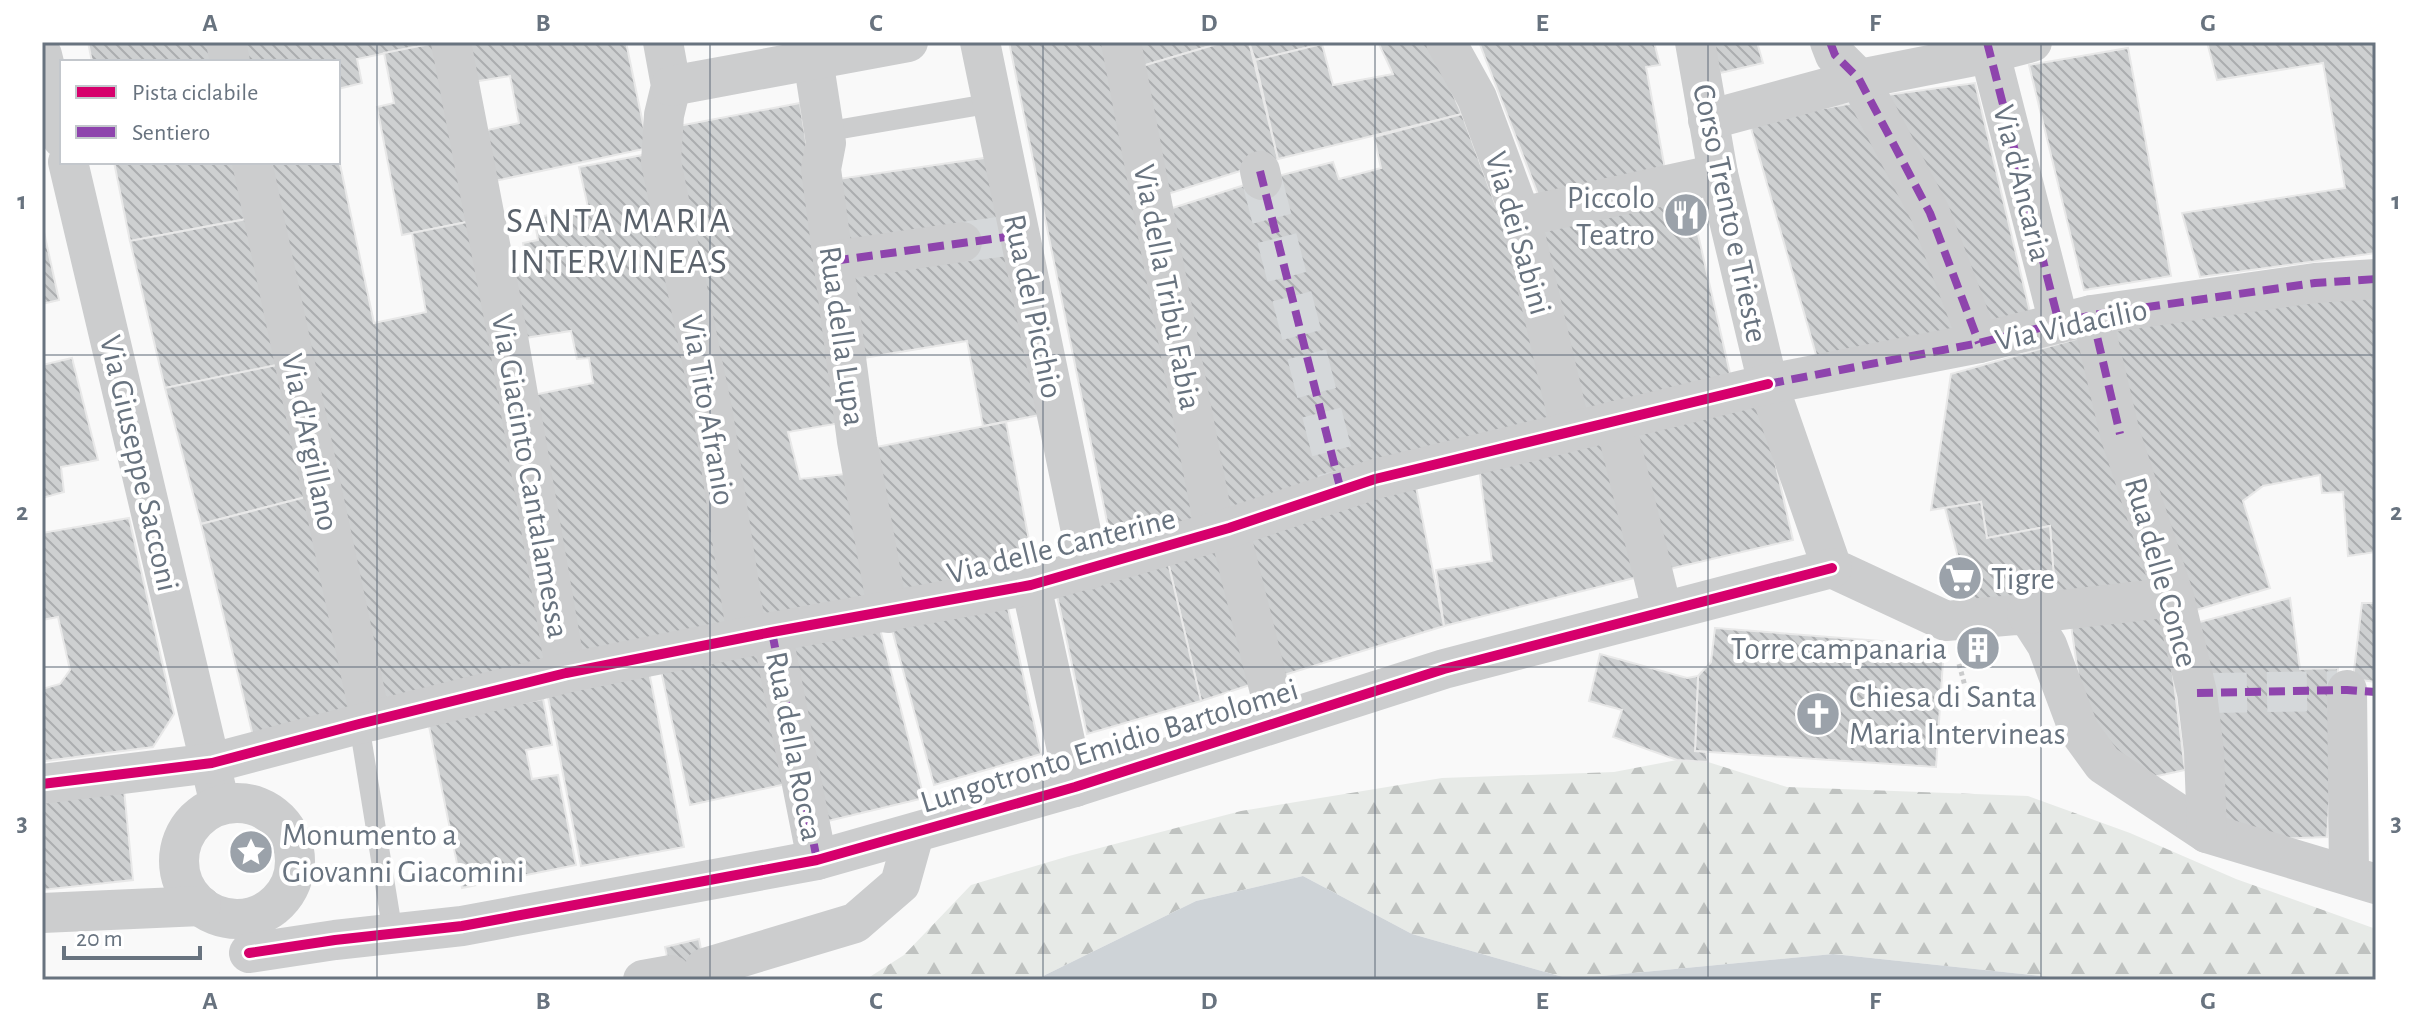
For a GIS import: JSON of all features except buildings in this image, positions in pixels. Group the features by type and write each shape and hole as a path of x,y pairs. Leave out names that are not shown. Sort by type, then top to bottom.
{"street":[{"name":"Via Giacinto Cantalamessa","path":"451,42 509,343 566,673"},
{"name":"Via Tito Afranio","path":"663,42 671,86 664,115 661,162 760,634"},
{"path":"671,86 908,42"},
{"name":"Rua del Picchio","path":"980,42 993,103 1013,235 1089,570"},
{"name":"Via della Tribù Fabia","path":"1121,42 1222,530 1277,720"},
{"name":"Via dei Sabini","path":"1446,42 1477,98 1521,217 1571,431"},
{"name":"Corso Trento e Trieste","path":"1695,42 1718,174 1768,384 1832,568"},
{"path":"1830,42 1835,55 1859,79 1930,213 1979,343"},
{"path":"1708,120 1859,79 1989,48 2032,42"},
{"name":"Via d'Ancaria","path":"1989,48 2075,319"},
{"path":"42,55 60,130"},
{"name":"Rua della Lupa","path":"813,59 826,143 821,169 857,441 888,613"},
{"name":"Via Giuseppe Sacconi","path":"68,164 220,805"},
{"name":"Via d'Argillano","path":"252,164 365,722"},
{"path":"1521,217 1718,174"},
{"path":"833,261 962,242"},
{"name":"Via Vidacilio","path":"1768,384 1979,343 2075,319 2315,283 2376,279"},
{"name":"Rua delle Conce","path":"2075,319 2120,434 2202,693 2207,833"},
{"name":"Via delle Canterine","path":"42,784 212,763 566,673 1031,585 1222,530 1340,484 1375,479 1768,384"},
{"path":"1615,421 1662,610"},
{"path":"1832,568 1946,621 2174,597"},
{"name":"Lungotronto Emidio Bartolomei","path":"248,950 462,926 817,860 1075,787 1444,669 1832,568"},
{"path":"1031,585 1075,787"},
{"path":"2027,614 2047,645 2079,731 2103,764 2207,833 2362,879 2353,691"},
{"name":"Rua della Rocca","path":"760,634 817,860"},
{"path":"244,803 267,811 285,827 294,849 294,874 284,896 266,911 248,950 220,916 201,906 190,894 179,866 185,834 206,811 220,805 244,803"},
{"path":"673,974 855,923 900,884 914,834"},
{"path":"42,913 201,906"}],"lane":[{"path":"824,132 993,103"},
{"path":"365,722 393,934"}],"green space":[{"path":"1677,760 1708,762 1787,787 2028,796 2130,833 2236,879 2376,929 2376,980 2079,980 1833,954 1570,979 1412,934 1303,876 1196,901 1035,980 865,980 904,955 971,885 1069,856 1241,811 1442,778 1614,772"}],"shaded area":[{"path":"1303,876 1412,934 1570,979 1833,954 2079,980 1035,980 1196,901"}],"tunnel":[{"path":"1262,180 1338,476"},
{"path":"962,242 1006,236"},
{"path":"2207,693 2337,691"}],"marked path":[{"path":"1830,42 1835,55 1859,79 1930,213 1979,343"},
{"path":"1987,42 2059,323"},
{"path":"1260,171 1341,491"},
{"path":"833,261 1020,235"},
{"path":"1768,384 1979,343 2092,315 2315,283 2376,279"},
{"path":"2092,315 2120,434"},
{"path":"772,632 817,860"},
{"path":"2197,693 2376,692"}],"cycle path":[{"path":"42,784 212,763 566,673 1031,585 1229,528 1375,479 1768,384"},
{"path":"249,953 462,926 817,860 1075,787 1444,669 1832,568"}],"place":[{"name":"Piccolo Teatro","path":"1686,215"},
{"name":"Tigre","path":"1960,578"},
{"name":"Torre campanaria","path":"1978,648"},
{"name":"Chiesa di Santa Maria Intervineas","path":"1818,714"},
{"name":"Monumento a Giovanni Giacomini","path":"251,852"}],"district":[{"name":"SANTA MARIA INTERVINEAS","path":"619,240"}]}
